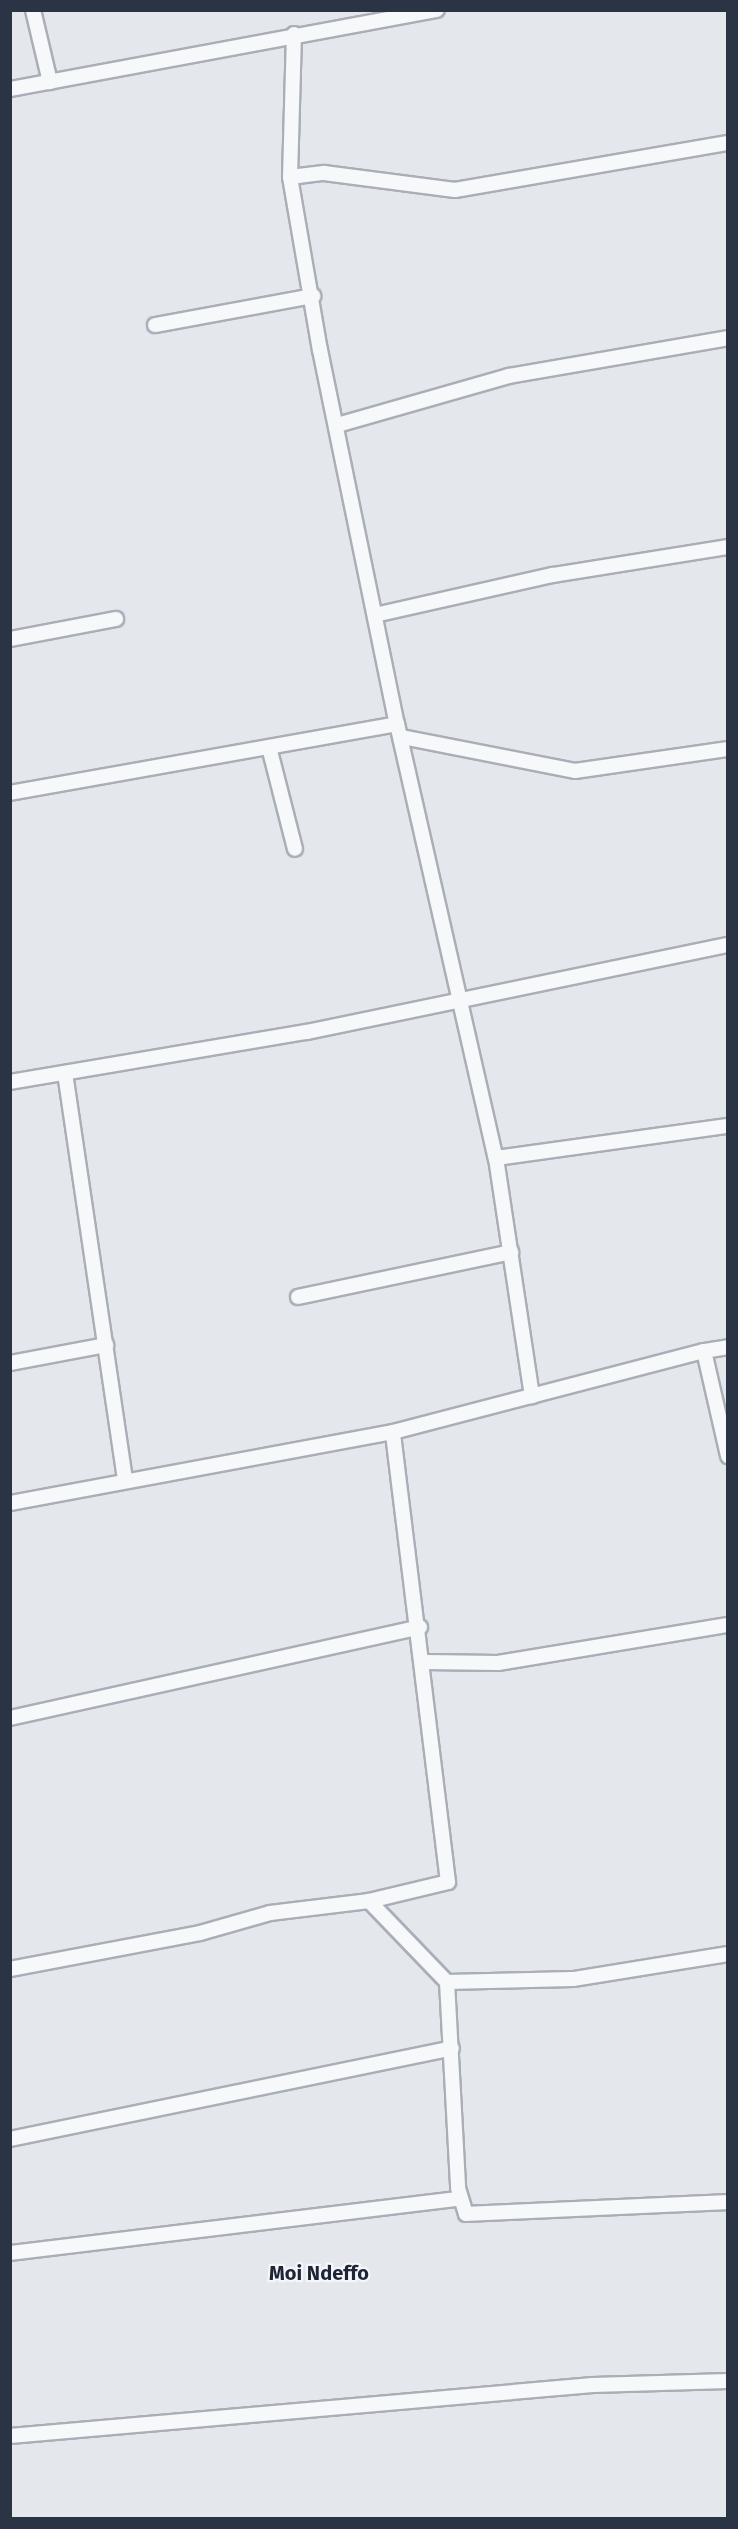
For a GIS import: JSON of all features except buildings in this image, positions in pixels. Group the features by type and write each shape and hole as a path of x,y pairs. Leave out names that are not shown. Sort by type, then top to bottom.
{"street":[{"path":"33,10 50,82"},
{"path":"10,89 294,34 438,10"},
{"path":"294,34 290,177 375,615 496,1158 532,1396"},
{"path":"290,177 324,173 455,190 728,143"},
{"path":"155,325 313,296"},
{"path":"337,425 509,376 728,338"},
{"path":"375,615 553,575 728,547"},
{"path":"10,639 116,619"},
{"path":"10,793 269,747 400,730 559,771 728,749"},
{"path":"269,747 295,849"},
{"path":"10,1082 307,1032 459,998 728,945"},
{"path":"65,1073 125,1480"},
{"path":"496,1158 728,1126"},
{"path":"298,1297 511,1252"},
{"path":"10,1363 106,1345"},
{"path":"10,1503 393,1432 704,1351 728,1347"},
{"path":"704,1351 728,1456"},
{"path":"10,1969 200,1934 270,1913 369,1901 448,1882 425,1662 393,1432"},
{"path":"425,1662 498,1663 728,1625"},
{"path":"10,1718 420,1627"},
{"path":"369,1901 447,1982 459,2199 470,2215 728,2202"},
{"path":"447,1982 573,1979 728,1954"},
{"path":"10,2139 452,2048"},
{"path":"10,2253 459,2199"},
{"path":"10,2436 593,2385 728,2381"}],"district":[{"name":"Moi Ndeffo","path":"319,2273"}]}
